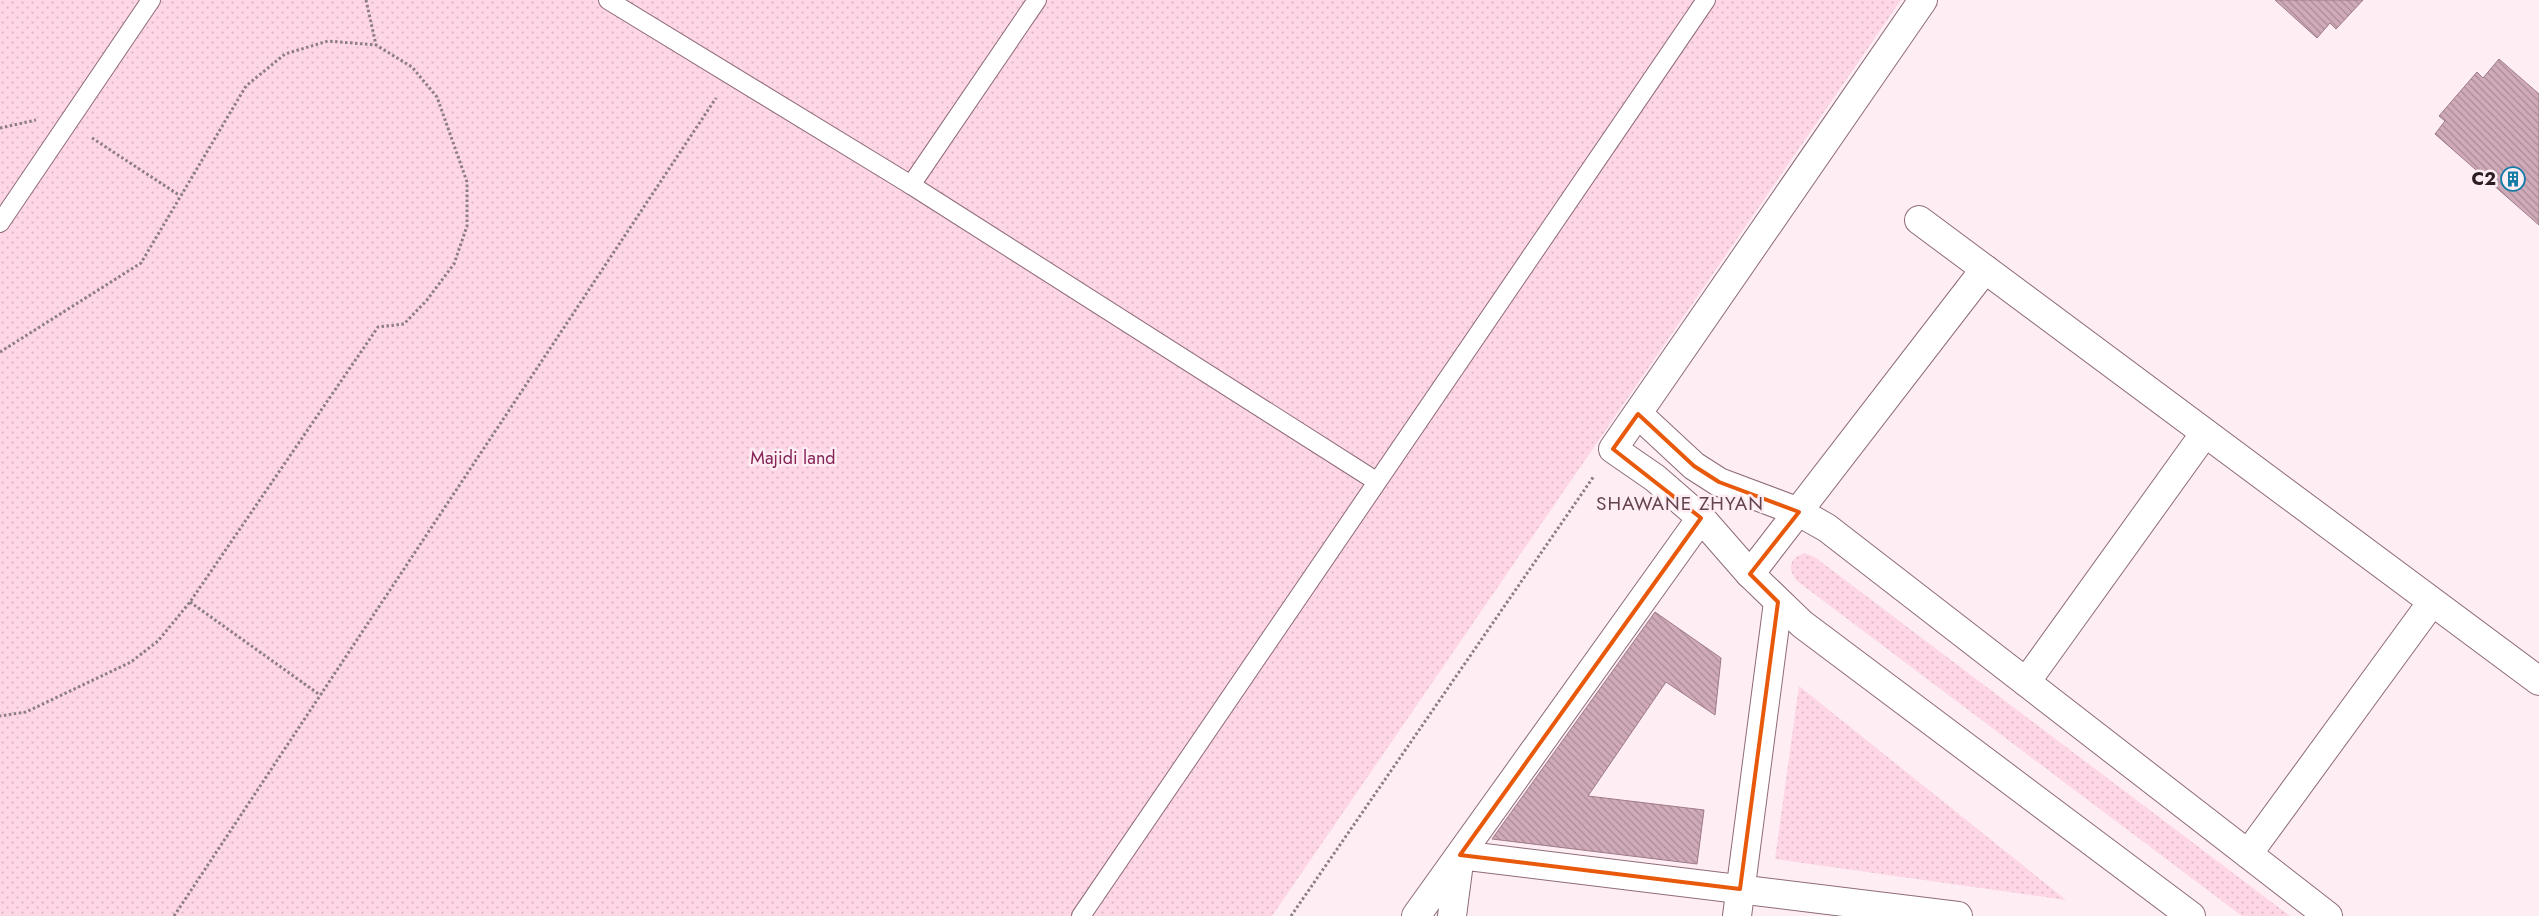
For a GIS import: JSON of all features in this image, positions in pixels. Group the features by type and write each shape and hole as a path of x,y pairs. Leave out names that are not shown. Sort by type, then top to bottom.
{"street":[{"path":"1923,0 1613,448 1655,478 1701,518 1750,574 1778,602 1829,645 2191,916"},
{"path":"1919,220 2539,681"},
{"path":"1750,574 1984,269"},
{"path":"1638,414 1694,466 1718,482 1799,512 1827,528 2328,916"},
{"path":"2026,682 2205,433"},
{"path":"1416,916 1701,518"},
{"path":"1737,916 1778,602"},
{"path":"2248,854 2432,602"},
{"path":"1460,855 1958,916"},
{"path":"1452,916 1460,855"}],"lane":[{"path":"0,223 151,0"},
{"path":"608,0 911,185 1376,481"},
{"path":"911,185 1037,0"},
{"path":"1081,916 1706,0"}],"path":[{"path":"366,0 376,45"},
{"path":"0,352 141,263 179,195 246,86 285,54 328,42 376,45 412,66 436,97 467,182 467,226 454,264 427,300 404,324 378,327 190,602 158,640 131,662 26,712 0,716"},
{"path":"174,916 717,97"},
{"path":"0,128 37,120"},
{"path":"88,136 179,195"},
{"path":"1291,916 1613,448"},
{"path":"190,602 320,695"}],"highlighted area":[{"path":"1638,414 1694,466 1719,482 1799,512 1750,574 1778,602 1740,889 1460,855 1701,518 1613,449"}],"green space":[{"name":"Majidi land","path":"0,0 1901,0 1272,916 0,916"},
{"path":"1805,553 1816,558 2290,916 2242,916 1797,581 1792,572 1791,564 1796,558"},
{"path":"1799,686 2066,900 1775,859"}],"building":[{"path":"2275,0 2363,0 2336,29 2330,23 2317,38"},
{"name":"C2","path":"2499,59 2539,94 2539,225 2435,134 2445,121 2439,116 2477,72 2483,78"},
{"path":"1655,612 1721,658 1715,715 1666,682 1588,796 1704,810 1697,864 1492,839"}],"place":[{"name":"C2","path":"2513,179"}],"district":[{"name":"SHAWANE ZHYAN","path":"1680,503"}]}
